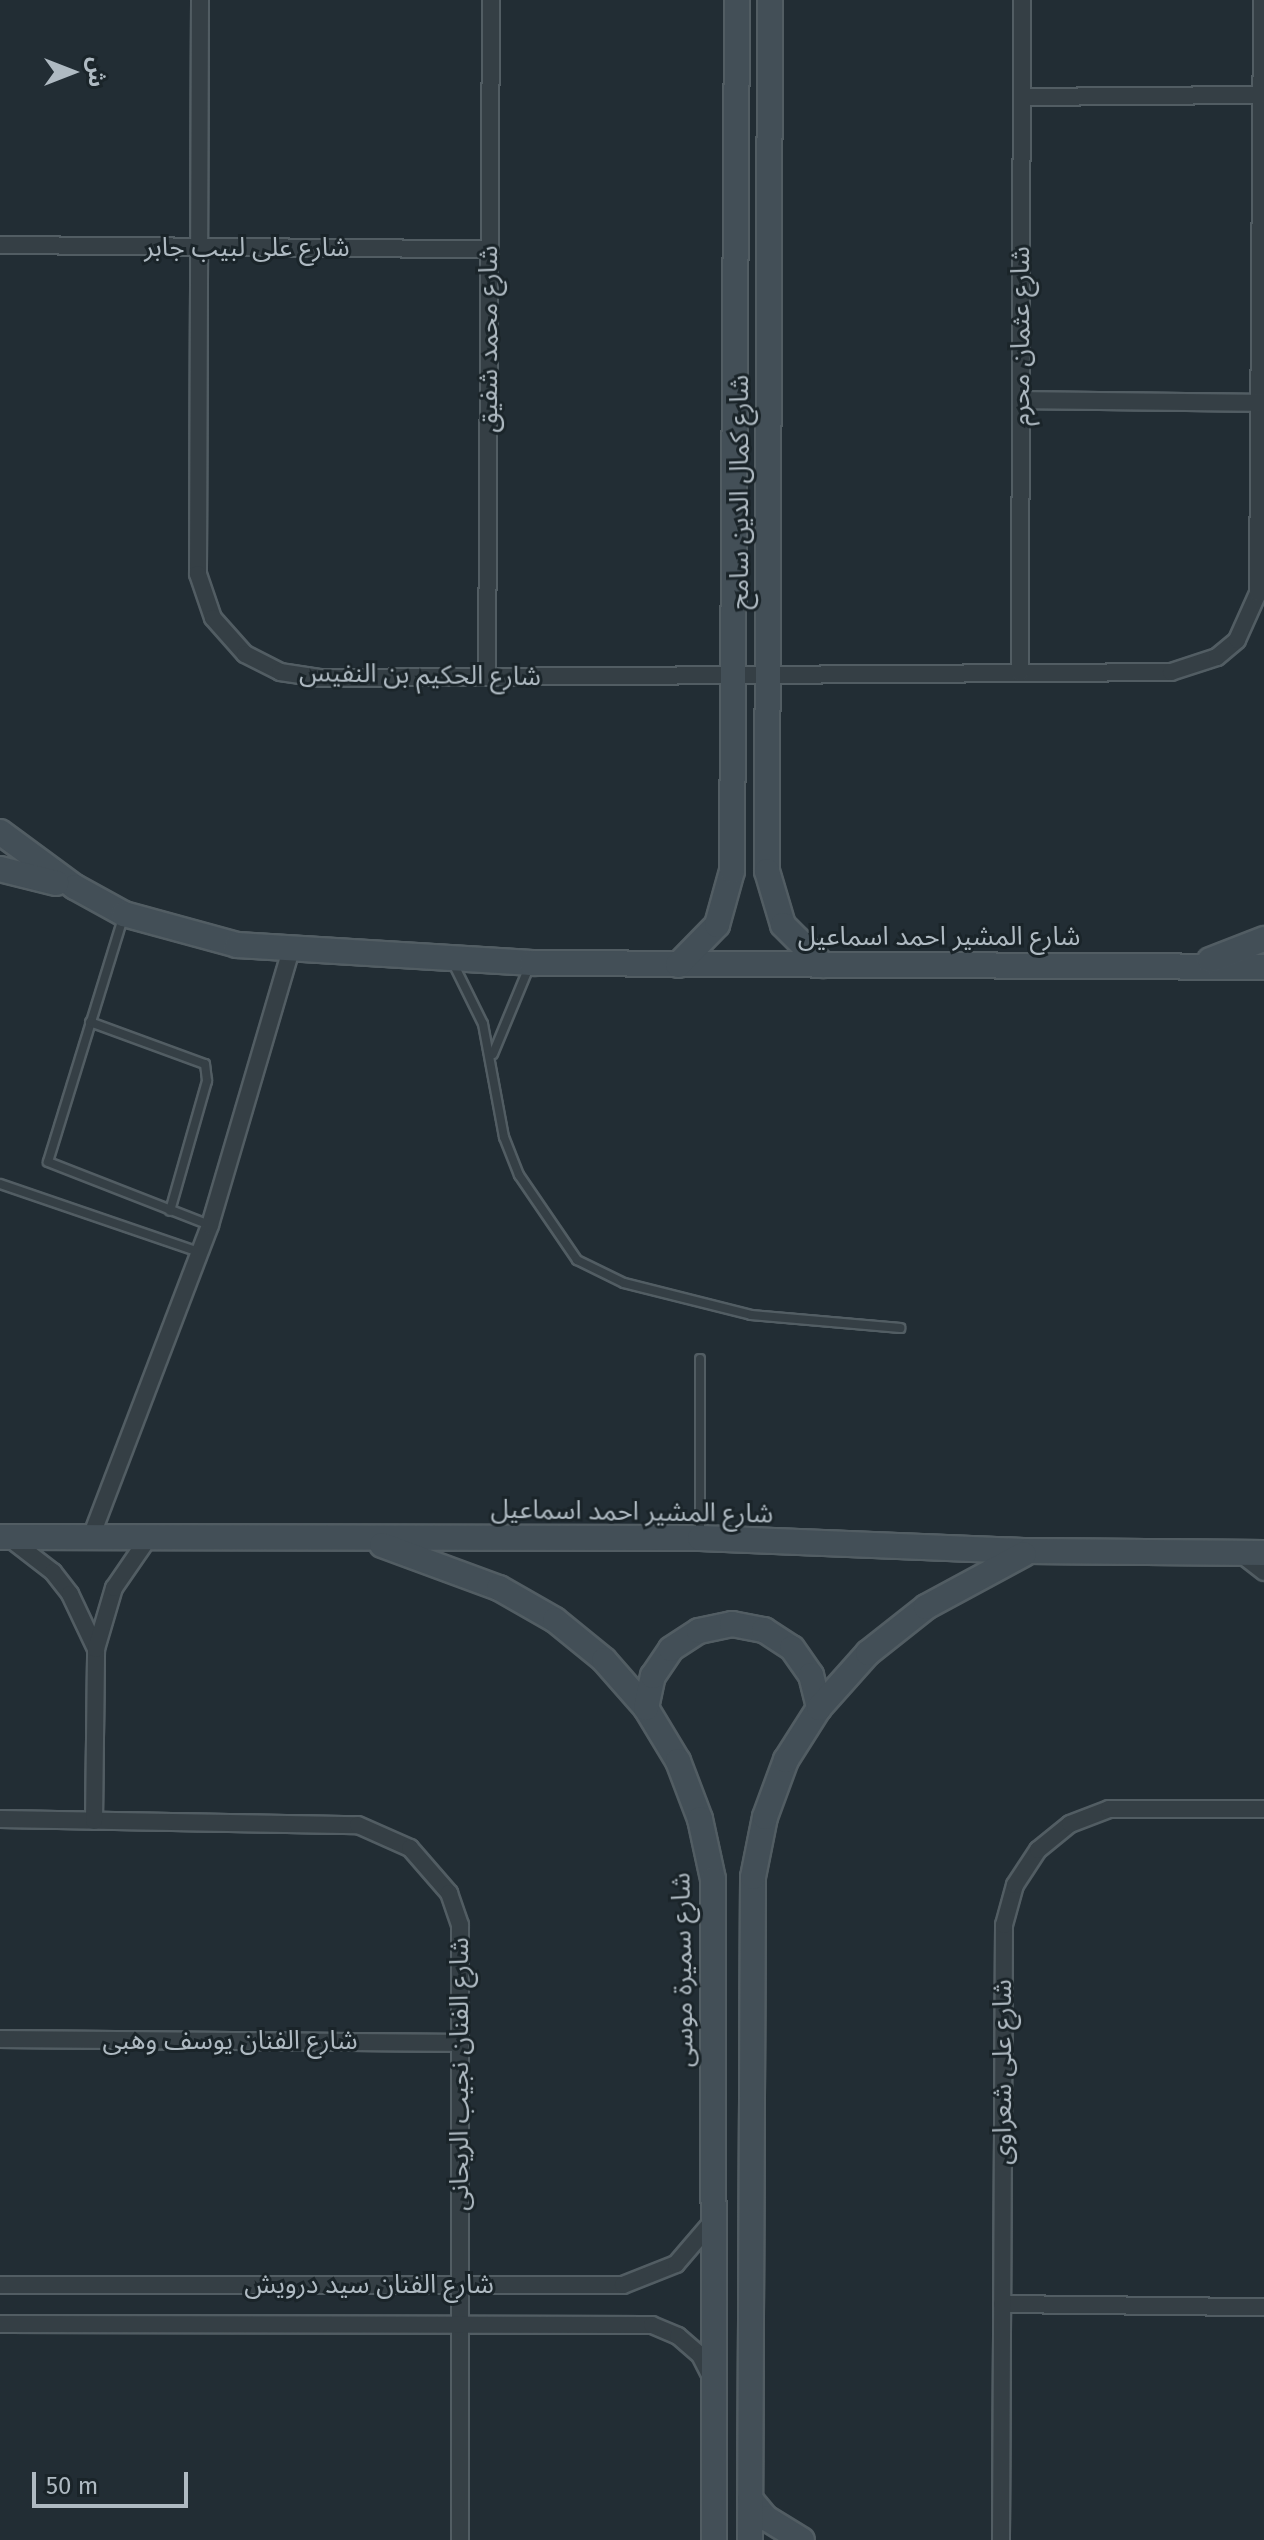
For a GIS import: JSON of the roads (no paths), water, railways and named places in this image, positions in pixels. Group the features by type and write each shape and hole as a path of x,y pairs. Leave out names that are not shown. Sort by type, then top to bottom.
{"street":[{"name":"شارع الحكيم بن النفيس","path":"200,0 198,574 213,618 245,654 280,672 320,678 1171,672 1217,657 1237,640 1258,593 1261,479"},
{"name":"شارع محمد شفيق","path":"487,677 491,0"},
{"name":"شارع كمال الدين سامح","path":"678,965 708,936 728,899 733,675 737,0"},
{"name":"شارع كمال الدين سامح","path":"770,0 767,871 772,899 800,948 823,965"},
{"name":"شارع عثمان محرم","path":"1020,673 1022,0"},
{"path":"1261,479 1262,0"},
{"path":"1022,97 1262,95"},
{"name":"شارع على لبيب جابر","path":"1,246 489,249"},
{"path":"1021,400 1262,403"},
{"path":"0,832 75,887"},
{"path":"0,869 75,887"},
{"name":"شارع المشير احمد اسماعيل","path":"75,887 124,914 184,932 291,950 452,961 1264,967"},
{"path":"1195,965 1264,939"},
{"path":"91,1537 210,1225 291,950"},
{"path":"4,1537 53,1572 77,1607 96,1649"},
{"name":"شارع المشير احمد اسماعيل","path":"4,1537 700,1538 1029,1551 1252,1553"},
{"path":"94,1821 96,1649 114,1588 149,1537"},
{"name":"شارع سميرة موسى","path":"357,1537 438,1561 555,1620 604,1660 646,1708 678,1761 700,1819 713,1879 714,2540"},
{"path":"750,2540 753,1877 765,1817 786,1760 819,1708 868,1653 926,1607 1029,1551"},
{"path":"1252,1553 1264,1572"},
{"path":"646,1708 653,1676 671,1649 699,1631 732,1624 764,1630 792,1648 811,1675 819,1708"},
{"name":"شارع على شعراوى","path":"1001,2540 1004,1925 1015,1885 1038,1850 1070,1824 1109,1809 1264,1809"},
{"name":"شارع الفنان نجيب الريحانى","path":"0,1819 358,1825 410,1848 449,1893 460,1925 460,2540"},
{"name":"شارع الفنان يوسف وهبى","path":"0,2039 460,2043"},
{"name":"شارع الفنان سيد درويش","path":"0,2285 460,2286 637,2282 676,2264 713,2220"},
{"path":"1002,2304 1264,2307"},
{"name":"شارع الفنان سيد درويش","path":"0,2324 652,2325 678,2336 700,2355 713,2381"},
{"path":"750,2499 766,2518 802,2540"}],"lane":[{"path":"124,914 48,1162 210,1225"},
{"path":"452,961 477,1007 492,1058 495,1098 519,1175 577,1260 624,1283 742,1313 900,1328"},
{"path":"492,1058 504,1019 532,963"},
{"path":"90,1022 205,1064 207,1081 170,1211"},
{"path":"0,1184 200,1253"},
{"path":"700,1359 700,1538"}]}
